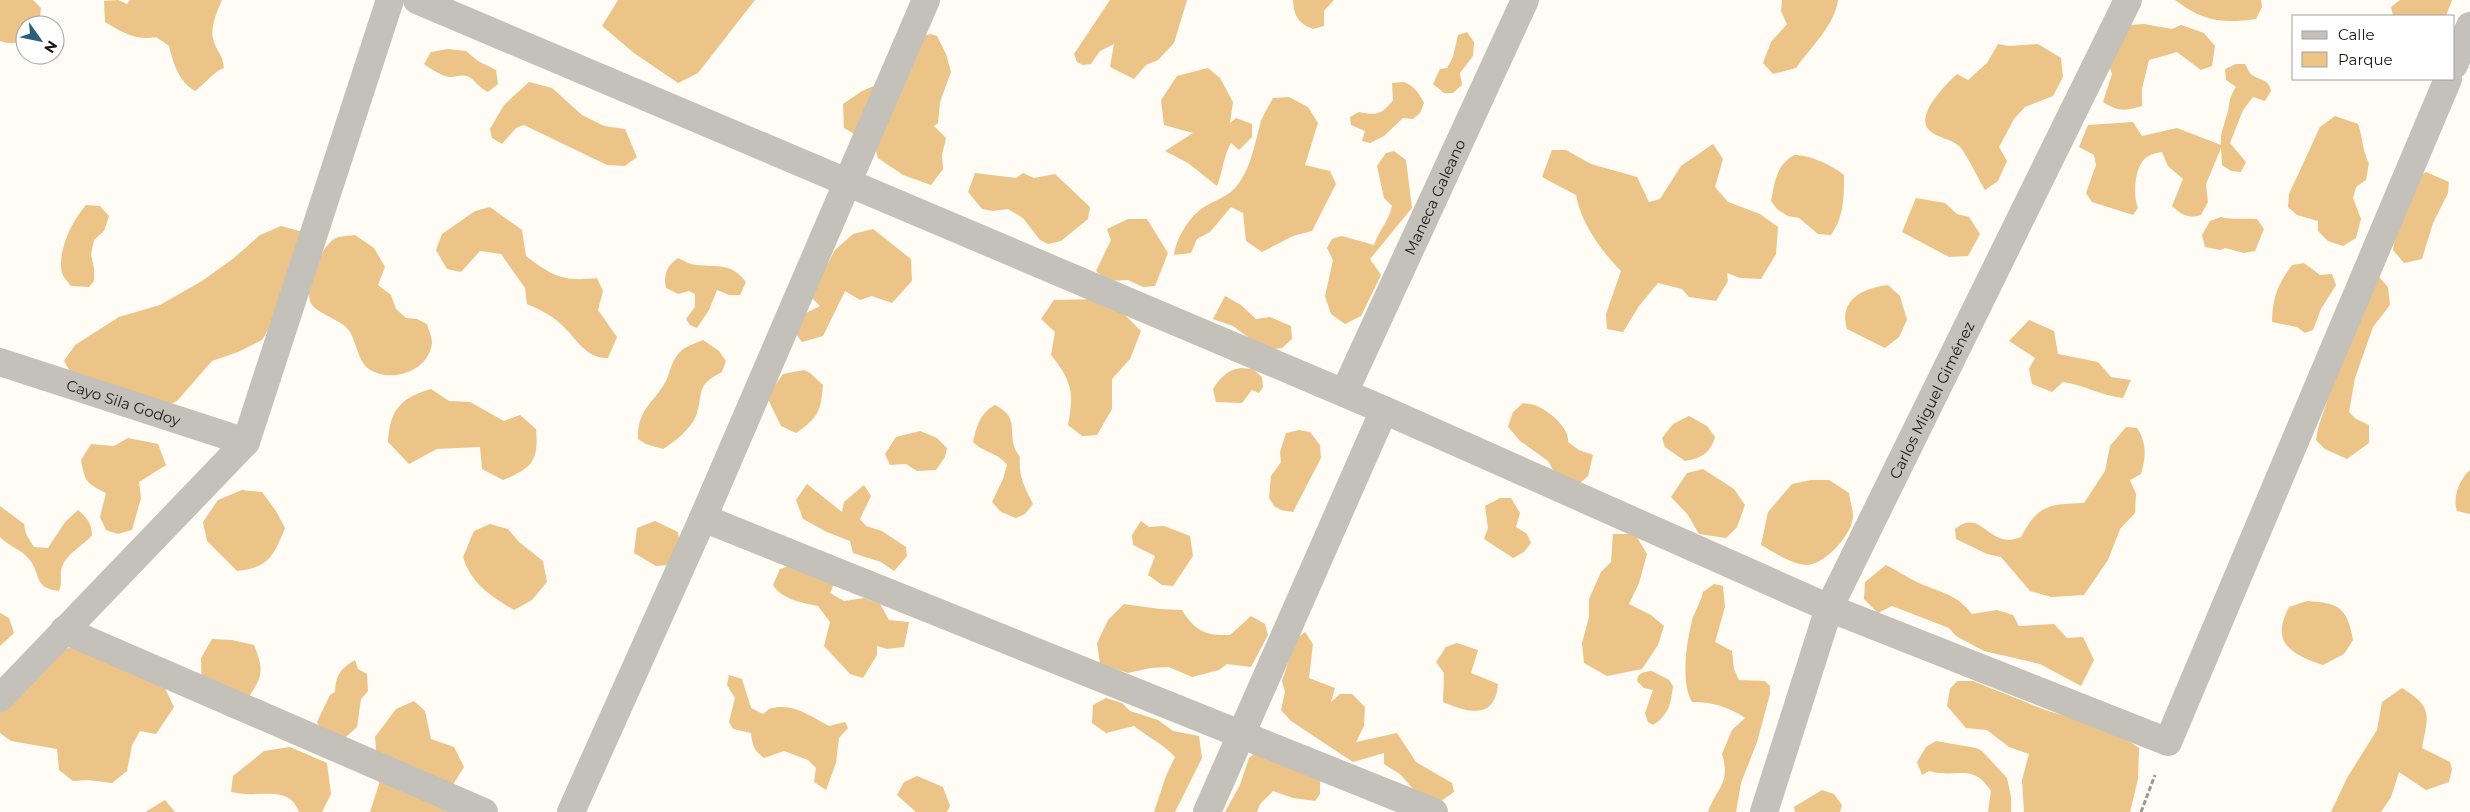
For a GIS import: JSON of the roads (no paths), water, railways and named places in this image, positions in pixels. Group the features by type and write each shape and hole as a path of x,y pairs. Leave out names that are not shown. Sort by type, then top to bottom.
{"street":[{"path":"0,698 246,442 390,0"},
{"path":"417,0 1384,410 1829,608 2168,742 2448,80"},
{"path":"571,812 703,518 846,182 926,0"},
{"name":"Maneca Galeano","path":"1344,393 1525,0"},
{"name":"Carlos Miguel Giménez","path":"1764,812 1829,608 2128,0"},
{"path":"2455,63 2470,26"},
{"name":"Cayo Sila Godoy","path":"0,362 246,442"},
{"path":"1207,812 1384,410"},
{"path":"703,518 1434,812"},
{"path":"64,630 484,812"}]}
